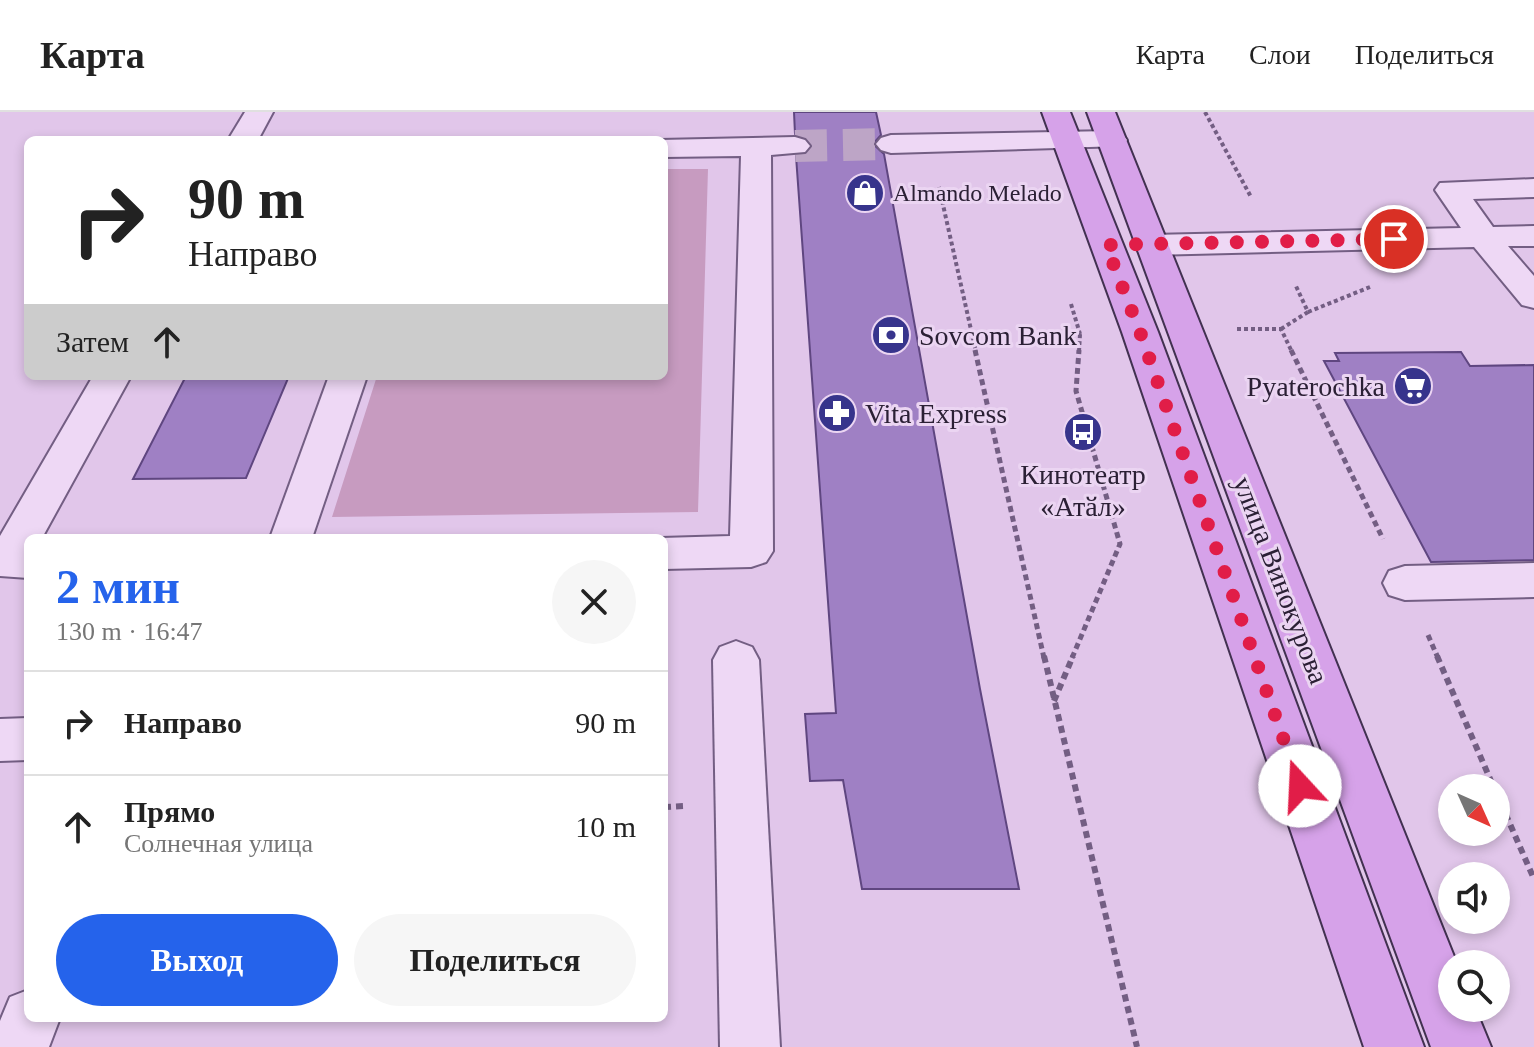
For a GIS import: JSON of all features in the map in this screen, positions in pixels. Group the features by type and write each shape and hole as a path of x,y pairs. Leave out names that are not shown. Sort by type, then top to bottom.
{"main road":[{"name":"улица Винокурова","path":"1062,126 1128,245 1461,1047"},
{"name":"улица Винокурова","path":"1107,126 1140,332 1180,452 1394,1047"}],"street":[{"path":"245,136 259,112"},
{"path":"941,112 985,142"},
{"path":"891,144 985,142 1062,126 1107,126"},
{"path":"668,148 795,146"},
{"path":"668,553 751,551 756,147"},
{"path":"1534,188 1451,190 1483,237 1534,298"},
{"path":"1128,245 1534,236"},
{"path":"24,562 7,562 110,380"},
{"path":"292,534 347,380"},
{"path":"1405,583 1534,580"},
{"path":"736,660 750,1047"},
{"path":"0,740 24,739"},
{"path":"19,1047 29,1022"}],"path":[{"path":"1205,112 1252,200"},
{"path":"929,143 1054,702 1137,1047"},
{"path":"1295,283 1308,312"},
{"path":"1235,329 1281,329 1308,312 1370,287 1385,286"},
{"path":"1281,329 1405,583 1488,774"},
{"path":"1054,702 1120,544 1076,391 1080,334"},
{"path":"1510,824 1534,879"}],"shaded area":[{"path":"668,169 708,169 698,512 332,517 376,380 668,380"}],"building":[{"path":"794,112 876,112 881,135 873,144 884,154 1019,889 862,889 843,780 810,781 805,714 836,713 796,156 807,154 813,146 806,137 795,134"},
{"path":"1461,352 1470,366 1534,365 1534,560 1431,562 1324,361 1339,361 1335,353"},
{"path":"184,380 287,380 246,478 133,479"}],"tunnel":[{"path":"795,146 891,144"}],"place":[{"name":"Almando Melado","path":"865,193"},
{"name":"Sovcom Bank","path":"891,335"},
{"name":"Pyaterochka","path":"1413,386"},
{"name":"Vita Express","path":"837,413"},
{"name":"Кинотеатр «Атӑл»","path":"1083,432"}],"route":[{"path":"1300,786 1140,332 1106,245 1394,239"}]}
